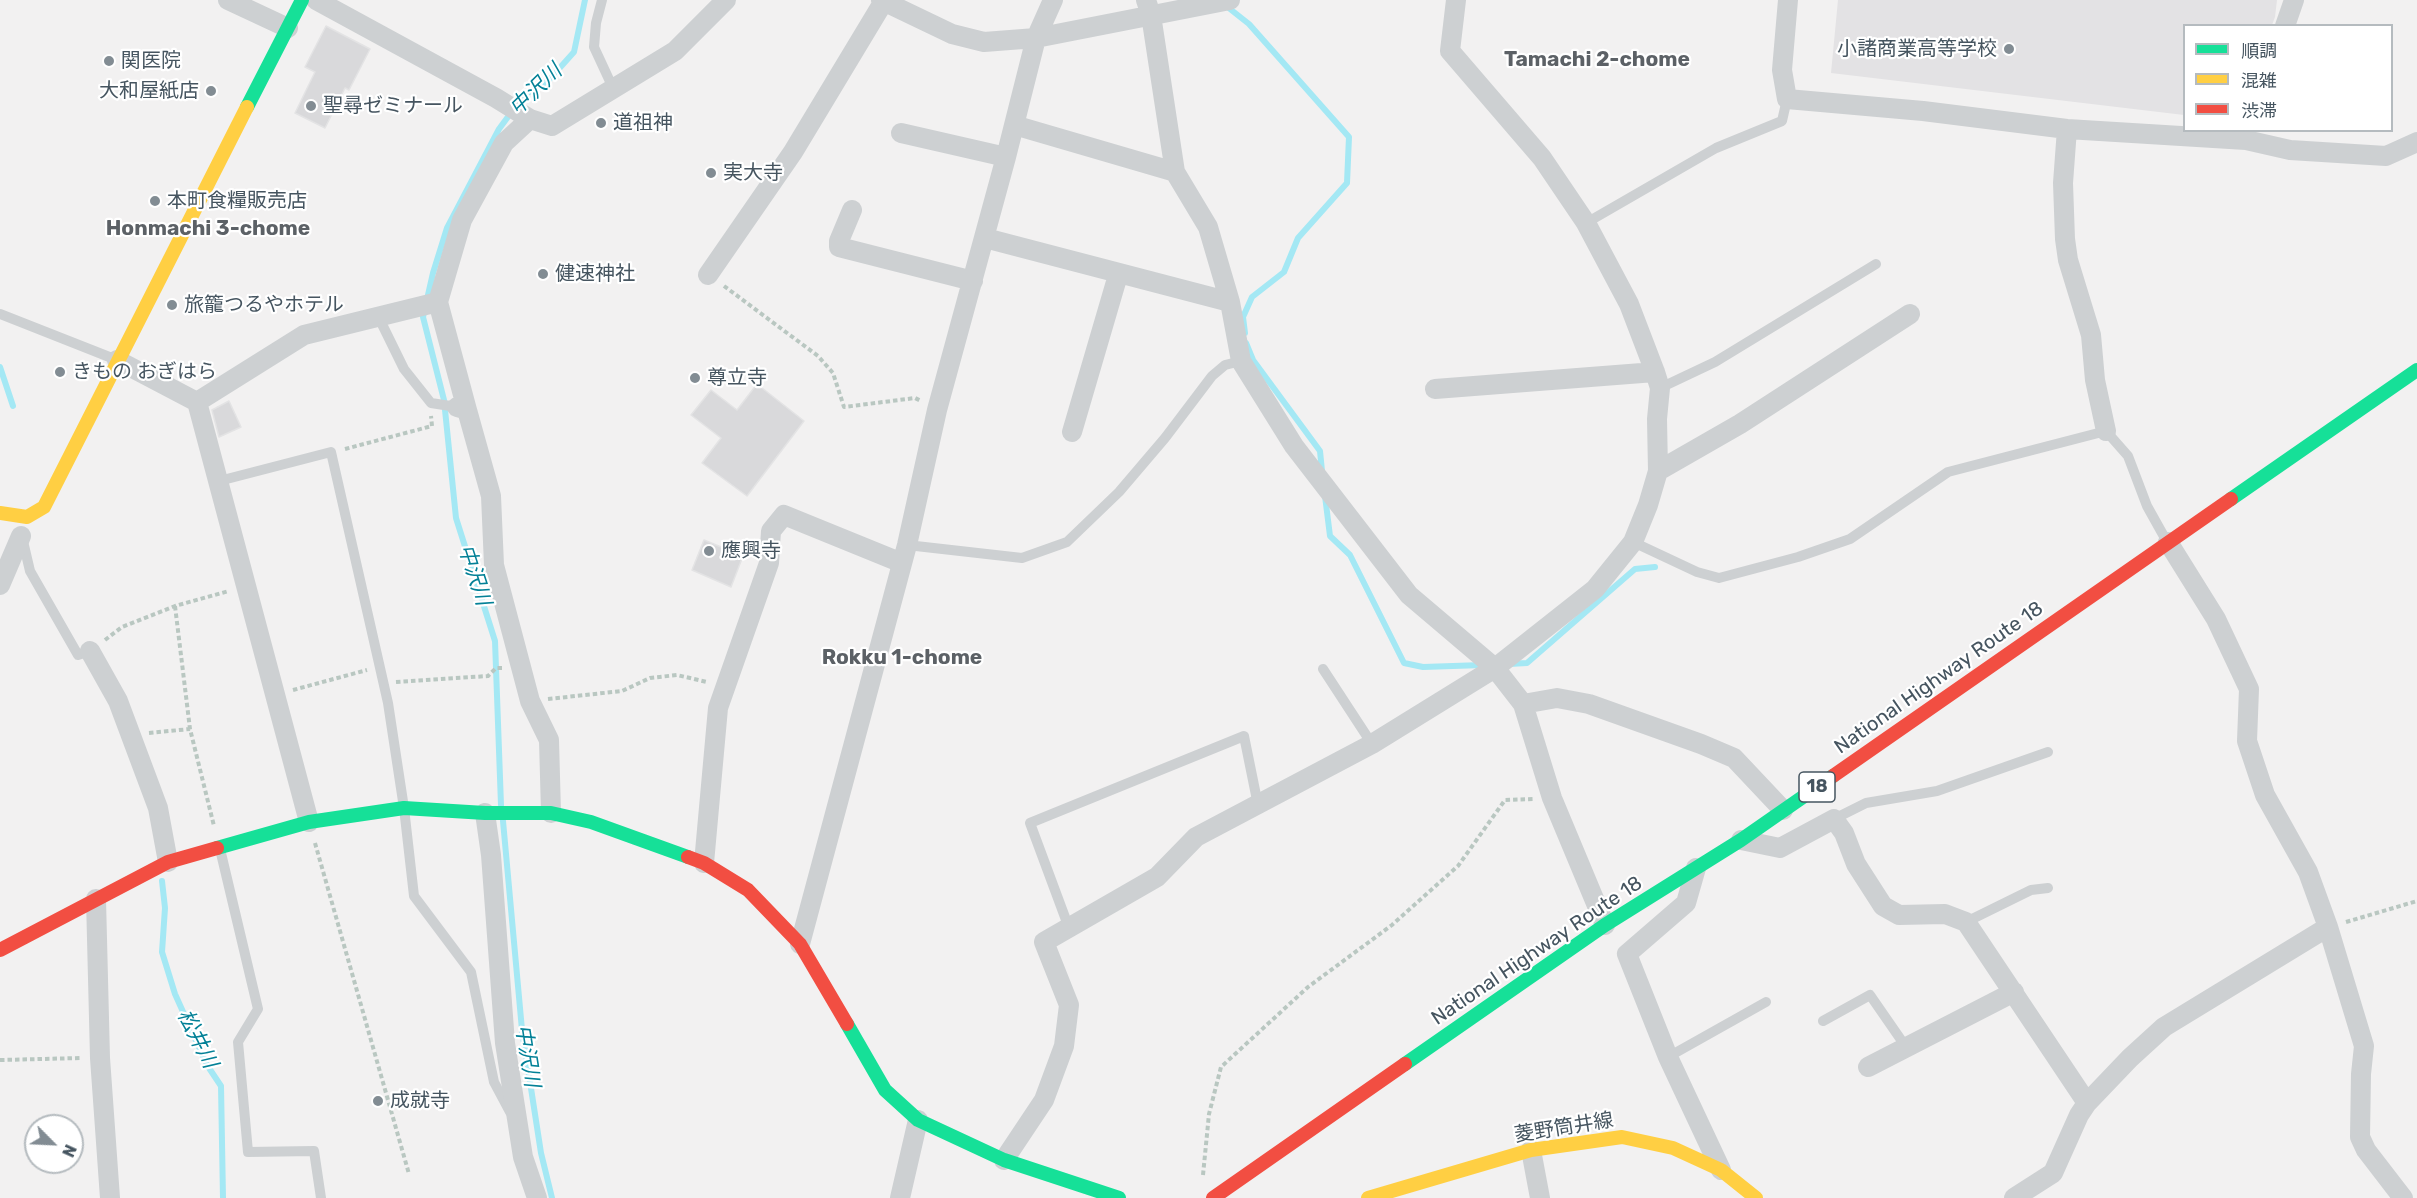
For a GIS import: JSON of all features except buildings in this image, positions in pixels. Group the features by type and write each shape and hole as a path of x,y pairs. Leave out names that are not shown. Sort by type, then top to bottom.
{"main road":[{"path":"0,513 27,517 44,507 302,0"},
{"name":"National Highway Route 18","path":"1213,1198 1605,925 1741,840 2417,370"},
{"path":"0,950 165,863 309,822 404,808 487,813 551,813 591,822 704,863 748,890 800,944 885,1090 918,1120 1004,1160 1119,1198"},
{"name":"菱野筒井線","path":"1368,1198 1531,1150 1622,1137 1673,1148 1721,1170 1756,1198"}],"street":[{"path":"228,0 288,28"},
{"path":"316,0 526,116 552,126 675,51 726,0"},
{"path":"800,944 904,554 937,410 985,238 1036,38 1053,0"},
{"path":"708,275 793,152 883,1 952,34 984,42 1036,38 1148,7 1230,0"},
{"path":"1004,1160 1044,1100 1064,1046 1070,1005 1044,942 1157,877 1196,837 1372,744 1495,668 1595,589 1633,542 1648,505 1658,471 1657,380 1629,304 1586,223 1542,158 1450,51 1456,0"},
{"path":"1788,0 1782,70 1787,99 1923,111 2067,129 2248,135 2290,150 2386,156 2417,142"},
{"path":"2286,24 2294,0"},
{"path":"1148,7 1175,172 1208,227 1230,302 1241,360 1294,446 1409,595 1495,668 1523,704 1552,798 1605,925"},
{"path":"526,116 504,144 462,220 437,302 462,409 491,496 494,565 530,701 549,740 551,813"},
{"path":"1014,125 1175,172"},
{"path":"2067,129 2063,183 2065,239 2068,260 2091,335 2096,380 2106,431"},
{"path":"901,133 1006,157"},
{"path":"852,210 839,241 839,247 973,281"},
{"path":"985,238 1230,302"},
{"path":"1072,432 1118,274"},
{"path":"198,402 304,335 437,302"},
{"path":"1658,471 1740,424 1910,314"},
{"path":"117,360 198,402 309,822"},
{"path":"1435,389 1657,380"},
{"path":"704,863 718,708 769,564 771,531 784,515 904,554"},
{"path":"0,585 21,536"},
{"path":"2168,542 2216,619 2249,689 2247,741 2265,795 2308,872 2328,927 2364,1046 2360,1137 2366,1150 2403,1198"},
{"path":"90,651 118,701 158,808 165,863"},
{"path":"1523,704 1557,698 1589,704 1701,744 1734,758 1783,810"},
{"path":"487,813 505,1043 523,1157 537,1198"},
{"path":"1741,840 1780,848 1834,819 1844,833 1856,864 1883,906 1899,915 1945,914 1966,922 2087,1103"},
{"path":"1696,868 1686,903 1627,954 1668,1057 1721,1170"},
{"path":"96,899 100,1058 110,1198"},
{"path":"2014,1198 2053,1173 2079,1115 2087,1103 2130,1058 2164,1027 2328,927"},
{"path":"1868,1067 2014,992"},
{"path":"900,1198 918,1120"},
{"path":"1531,1150 1540,1198"}],"lane":[{"path":"602,0 596,23 594,46 613,88"},
{"path":"1586,223 1716,148 1782,121 1787,99"},
{"path":"1657,380 1715,362 1876,264"},
{"path":"0,314 117,360"},
{"path":"378,316 404,369 431,403 462,409"},
{"path":"904,554 1022,558 1066,542 1119,492 1166,438 1212,376 1225,365 1241,360"},
{"path":"1633,542 1697,572 1719,578 1798,557 1850,539 1948,472 2106,431 2128,456 2147,506 2168,542"},
{"path":"219,481 331,452 383,683 404,808 414,896 471,972 494,1082 518,1125"},
{"path":"27,517 21,536 30,572 78,655 90,651"},
{"path":"1323,669 1372,744"},
{"path":"1069,928 1030,823 1244,736 1258,805"},
{"path":"1834,819 1866,803 1937,791 2048,752"},
{"path":"219,846 258,1009 238,1042 248,1152 314,1151 321,1198"},
{"path":"1966,922 2031,890 2048,888"},
{"path":"1823,1021 1870,995 1906,1047"},
{"path":"1668,1057 1766,1002"}],"path":[{"path":"708,275 818,356 833,374 844,407 915,398 937,410"},
{"path":"331,452 432,426 431,403"},
{"path":"90,651 122,627 175,606 247,586"},
{"path":"175,606 190,729 219,846"},
{"path":"275,695 379,667"},
{"path":"383,683 488,676 496,668 521,668"},
{"path":"530,701 622,691 650,678 677,675 726,686"},
{"path":"131,735 190,729"},
{"path":"1203,1177 1209,1114 1221,1067 1308,987 1392,925 1458,866 1506,800 1552,798"},
{"path":"309,822 410,1174"},
{"path":"2328,927 2417,901"},
{"path":"0,1060 100,1058"}],"shaded area":[{"name":"小諸商業高等学校","path":"1838,0 2277,0 2272,24 2183,24 2183,115 1831,73"}],"waterway":[{"name":"中沢川","path":"501,805 495,641 456,518 444,400 423,317 433,273 447,228 499,129 524,95 548,81 574,52 585,0"},
{"path":"1225,5 1249,24 1349,137 1347,183 1298,238 1284,272 1252,297 1243,317 1245,333"},
{"path":"1246,343 1253,360 1320,451 1322,471"},
{"name":"松井川","path":"0,367 13,406"},
{"path":"1325,496 1330,536 1350,555 1404,663 1423,667 1483,665"},
{"path":"1509,664 1527,663 1635,569 1655,567"},
{"name":"中沢川","path":"503,821 522,1030 541,1153 552,1198"},
{"name":"松井川","path":"162,881 165,908 162,952 175,994 207,1065 221,1086 223,1198"}],"traffic: fast":[{"path":"247,107 302,0"},
{"path":"2231,499 2417,370"},
{"path":"1405,1064 1605,925 1741,840 1833,776"},
{"path":"217,848 309,822 404,808 485,813 551,813 591,822 688,857"},
{"path":"847,1024 885,1090 918,1120 1004,1160 1119,1198"}],"traffic: slow":[{"path":"0,513 27,517 44,507 247,107"},
{"path":"1368,1198 1531,1150 1622,1137 1673,1148 1721,1170 1756,1198"}],"traffic: jam":[{"path":"1833,776 2231,499"},
{"path":"0,950 168,862 217,848"},
{"path":"688,857 704,863 748,890 800,944 847,1024"},
{"path":"1213,1198 1405,1064"}],"place":[{"name":"小諸商業高等学校","path":"2009,49"},
{"name":"関医院","path":"109,61"},
{"name":"大和屋紙店","path":"211,91"},
{"name":"聖尋ゼミナール","path":"311,106"},
{"name":"道祖神","path":"601,123"},
{"name":"実大寺","path":"711,173"},
{"name":"本町食糧販売店","path":"155,201"},
{"name":"健速神社","path":"543,274"},
{"name":"旅籠つるやホテル","path":"172,305"},
{"name":"きもの おぎはら","path":"60,372"},
{"name":"尊立寺","path":"695,378"},
{"name":"應興寺","path":"709,551"},
{"name":"成就寺","path":"378,1101"}],"district":[{"name":"Tamachi 2-chome","path":"1597,60"},
{"name":"Honmachi 3-chome","path":"208,229"},
{"name":"Rokku 1-chome","path":"902,658"}]}
